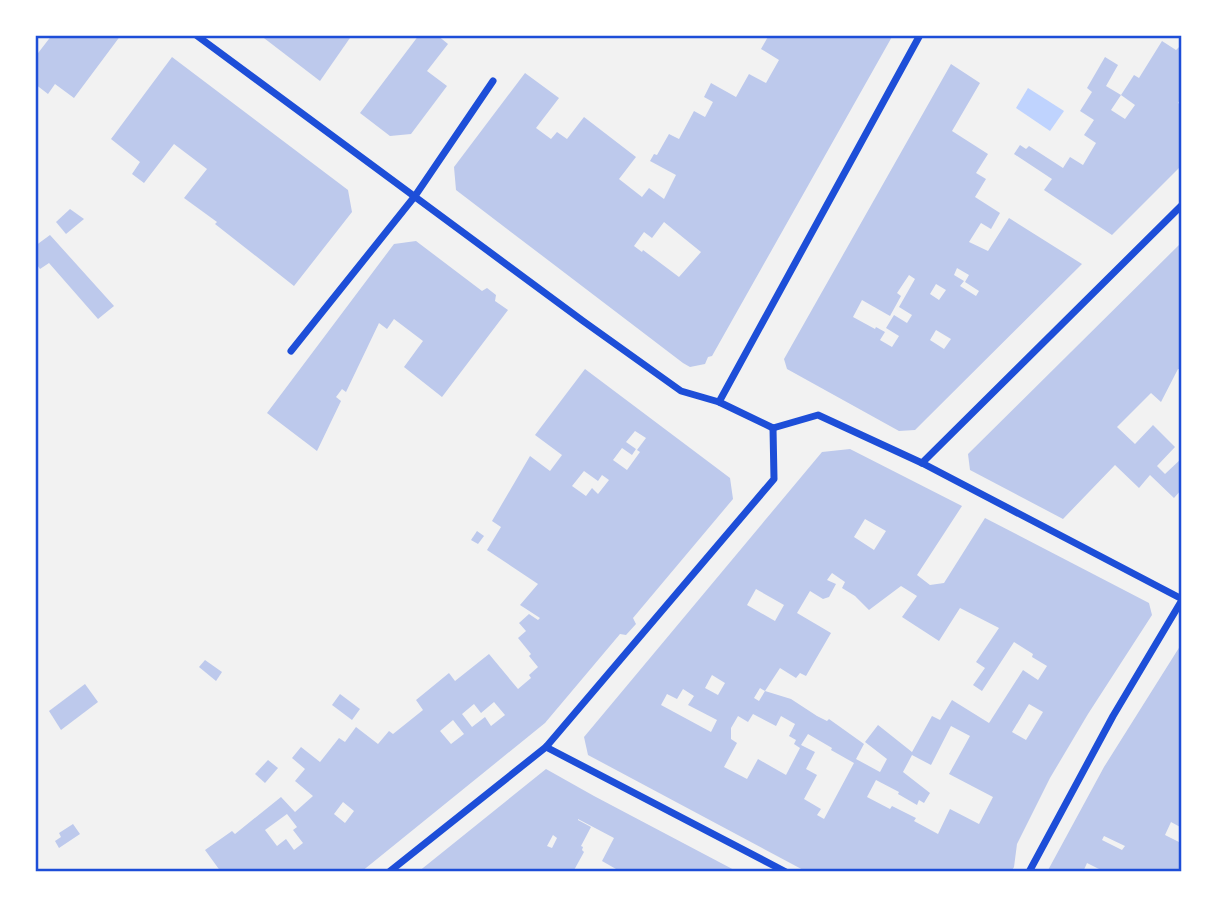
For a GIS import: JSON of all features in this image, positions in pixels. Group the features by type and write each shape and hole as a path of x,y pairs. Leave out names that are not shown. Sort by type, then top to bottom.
{"street":[{"path":"196,35 681,391 719,402 773,428 818,415 922,463 1182,600 1114,716 1029,872"},
{"path":"719,402 920,35"},
{"path":"291,351 415,196 493,81"},
{"path":"922,463 1182,205"},
{"path":"389,872 546,747 774,479 773,428"},
{"path":"546,747 786,872"}],"water":[{"path":"1028,88 1064,111 1050,131 1016,108"}],"building":[{"path":"52,35 121,35 74,98 55,84 48,94 35,84 35,57"},
{"path":"260,35 352,35 320,81"},
{"path":"419,35 437,35 448,44 427,71 447,86 411,134 390,136 360,113"},
{"path":"769,35 893,35 712,356 708,357 705,364 690,367 683,363 456,190 454,167 525,73 559,98 536,128 551,139 557,132 567,139 584,117 636,157 619,179 642,197 649,188 664,199 676,175 650,161 654,154 657,155 669,134 679,139 694,111 705,117 713,102 704,97 711,83 736,97 749,74 766,83 779,60 761,49","holes":["664,222 701,252 679,277 634,246 644,232 652,238"]},
{"path":"1162,41 1176,50 1182,44 1182,96 1178,103 1182,105 1182,165 1112,235 1044,190 1052,179 1014,154 1020,145 1026,149 1029,146 1063,168 1070,157 1083,165 1096,143 1084,135 1094,120 1080,111 1092,92 1087,88 1105,57 1118,65 1106,86 1121,95 1134,75 1139,78","holes":["1121,95 1135,105 1125,119 1111,110"]},
{"path":"172,57 348,190 352,212 294,286 184,198 207,169 174,144 144,183 132,174 140,162 111,139"},
{"path":"951,64 980,83 952,131 988,154 976,173 986,179 975,197 1000,213 991,229 981,223 969,242 988,251 1009,218 1082,264 915,430 899,431 787,369 784,359","holes":["957,268 969,275 965,282 979,291 976,296 960,286 964,281 954,275","909,275 915,279 899,307 912,315 907,323 894,315 886,328 899,336 892,347 880,340 885,332 853,317 862,300 890,316 901,296 897,293","936,284 946,290 939,300 930,294","936,330 951,339 944,349 930,340"]},
{"path":"70,209 84,219 66,234 56,222"},
{"path":"50,235 114,306 98,319 49,263 40,269 35,262 35,246"},
{"path":"416,241 482,291 487,288 496,295 495,301 508,310 442,397 404,367 423,341 394,319 387,329 379,323 346,392 342,389 336,397 341,401 317,451 267,413 394,244"},
{"path":"1182,242 1182,369 1178,369 1161,402 1151,393 1117,427 1135,444 1153,425 1175,447 1157,466 1165,474 1182,458 1182,489 1174,498 1150,475 1139,488 1115,465 1063,519 970,470 968,454"},
{"path":"585,369 730,478 733,499 633,618 636,624 626,635 620,634 545,723 361,872 221,872 205,850 232,831 235,834 281,797 295,812 313,796 295,781 305,769 292,758 301,747 320,762 339,738 345,742 356,727 378,744 389,731 393,734 423,710 416,700 449,673 455,681 489,654 518,689 531,678 529,675 538,667 518,638 526,631 519,623 529,614 538,620 540,618 520,605 538,584 487,550 501,527 492,521 530,456 550,471 562,455 535,435","holes":["635,431 646,438 627,470 613,460 622,448 632,455 636,449 626,442","584,471 598,481 602,475 609,480 598,494 592,488 586,496 572,486","494,702 505,715 491,726 485,717 472,727 462,714 474,704 481,713","453,720 464,734 451,744 440,731","343,802 354,811 345,823 334,814","287,814 297,827 293,830 303,843 294,850 286,839 277,846 265,830"]},
{"path":"850,449 962,506 917,575 930,585 944,583 985,518 1149,603 1152,615 1050,778 1017,844 1011,872 807,872 588,755 584,737 822,452","holes":["865,519 886,531 874,550 854,537","832,573 845,582 842,588 869,610 901,586 917,596 902,617 939,641 960,608 999,628 976,662 985,668 973,685 982,691 1014,642 1047,666 1038,680 1023,670 989,723 952,700 940,720 932,716 912,752 878,725 865,742 887,759 880,772 856,759 864,744 829,719 827,721 817,716 791,699 765,691 780,668 796,678 800,673 806,676 831,633 797,613 810,591 823,599 829,597 836,584 827,580","756,589 784,605 775,621 747,605","712,675 725,683 718,695 705,688","760,688 765,691 759,701 754,698","683,689 694,696 688,705 717,720 711,732 661,705 667,694 677,699","1029,704 1043,712 1026,740 1012,732","753,714 776,726 781,716 795,724 789,736 796,740 794,744 800,748 786,775 758,759 747,779 724,767 737,743 731,739 731,728 738,716 748,722","951,726 970,736 949,774 993,797 979,824 950,809 938,834 914,821 916,818 867,797 876,780 917,805 919,800 924,803 930,793 903,772 912,755 931,765","808,734 854,763 824,819 817,815 821,809 804,799 817,775 806,769 815,752 801,745"]},
{"path":"477,531 484,536 478,544 471,540"},
{"path":"1182,643 1182,828 1171,822 1165,835 1179,842 1182,836 1182,872 1105,872 1087,863 1083,872 1047,872 1104,767","holes":["1104,836 1125,846 1122,850 1102,840"]},
{"path":"205,660 222,672 216,681 199,667"},
{"path":"85,684 98,702 61,730 49,711"},
{"path":"340,694 360,709 352,720 332,705"},
{"path":"268,760 278,768 265,783 255,774"},
{"path":"546,769 738,872 615,872 616,869 602,861 614,838 578,819 591,827 581,846 584,852 573,872 418,872","holes":["553,835 557,838 552,848 547,846"]},
{"path":"73,824 80,834 59,848 55,841 61,837 59,833"}]}
